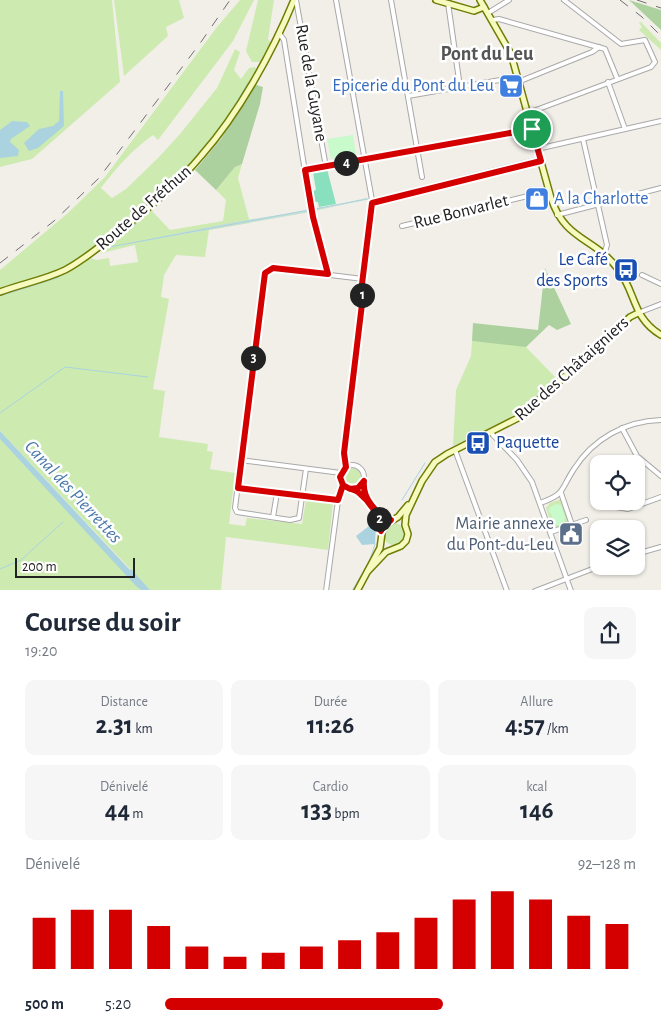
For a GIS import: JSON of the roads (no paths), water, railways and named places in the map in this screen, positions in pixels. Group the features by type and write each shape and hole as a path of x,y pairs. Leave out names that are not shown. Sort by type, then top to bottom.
{"street":[{"name":"Route de Fréthun","path":"0,292 67,269 92,252 162,196 194,164 224,128 295,0"},
{"name":"Rue de la Guyane","path":"295,0 326,167"},
{"path":"326,590 338,500 343,485 341,474 346,467 344,453 372,203 336,0"},
{"path":"391,0 422,177"},
{"path":"436,0 474,11 484,6"},
{"path":"480,0 508,47 557,215 573,234 604,254 624,277 638,313 649,326 661,335"},
{"path":"488,13 509,0"},
{"path":"528,113 654,65 655,61 648,44 643,40 621,44 564,0"},
{"path":"448,3 460,87"},
{"path":"493,20 500,19 605,49 617,78"},
{"path":"278,32 284,38 310,203 328,274"},
{"path":"408,96 518,79 592,52 599,47"},
{"path":"608,82 625,130"},
{"path":"537,149 661,121"},
{"path":"305,170 532,129"},
{"path":"583,139 607,244 604,254"},
{"path":"372,203 541,161"},
{"path":"557,215 661,188"},
{"name":"Rue Bonvarlet","path":"402,226 549,191"},
{"path":"306,469 299,518 296,520 237,512 235,508 240,460 264,274 268,269 363,279"},
{"path":"642,276 661,284"},
{"path":"638,313 661,304"},
{"name":"Rue des Châtaigniers","path":"357,590 380,548 381,531 384,525 402,514 433,465 455,450 491,433 524,414 632,316 638,313"},
{"path":"540,503 556,498 561,493 574,468 585,454 603,438 622,428 641,422 661,420"},
{"path":"622,428 637,456 661,476"},
{"path":"491,433 522,466 533,485 571,590"},
{"path":"455,450 507,590"},
{"path":"240,460 341,474"},
{"path":"346,467 354,466 359,468 364,474 365,496 382,515 405,525"},
{"path":"352,489 358,488 364,481"},
{"path":"343,485 359,494 371,507 379,521 381,531"},
{"path":"238,488 338,500"},
{"path":"274,518 277,493"},
{"path":"561,493 572,525"},
{"name":"Rue des Châtaigniers","path":"368,571 384,554 402,545 407,540 408,530 405,525 414,496"},
{"path":"645,503 661,497"},
{"path":"551,532 586,520"},
{"path":"382,539 386,545 394,548"},
{"path":"645,551 661,547"},
{"path":"535,590 590,570"}],"water":[{"path":"60,91 63,91 64,126 38,148 29,151 24,143 39,129 53,126 59,121"},
{"path":"12,121 27,122 30,126 11,139 10,142 19,150 18,156 0,158 0,130"},
{"path":"535,157 485,172 374,198"},
{"path":"0,431 150,590 141,590 136,586 0,439"},
{"path":"373,523 376,526 375,544 362,545 356,536"}],"waterway":[{"path":"228,117 248,83"},
{"path":"70,265 144,208 184,171"},
{"path":"104,248 368,199"},
{"path":"97,253 136,224"},
{"path":"0,296 57,278 91,257"},
{"path":"18,283 36,278"},
{"path":"0,413 65,367 148,377"},
{"path":"402,500 425,463"},
{"path":"0,569 21,560 63,522"},
{"path":"353,590 370,560 375,544"}],"railway":[{"path":"0,263 54,221 99,178 201,42 230,0"},
{"path":"620,0 642,17 661,36"},
{"path":"637,0 661,8"}],"place":[{"name":"Epicerie du Pont du Leu","path":"511,86"},
{"name":"A la Charlotte","path":"537,199"},
{"name":"Le Café des Sports","path":"626,270"},
{"name":"Paquette","path":"478,443"},
{"name":"Mairie annexe du Pont-du-Leu","path":"571,534"}],"district":[{"name":"Pont du Leu","path":"487,54"}],"water label":[{"name":"Canal des Pierrettes","path":"73,492"}]}
